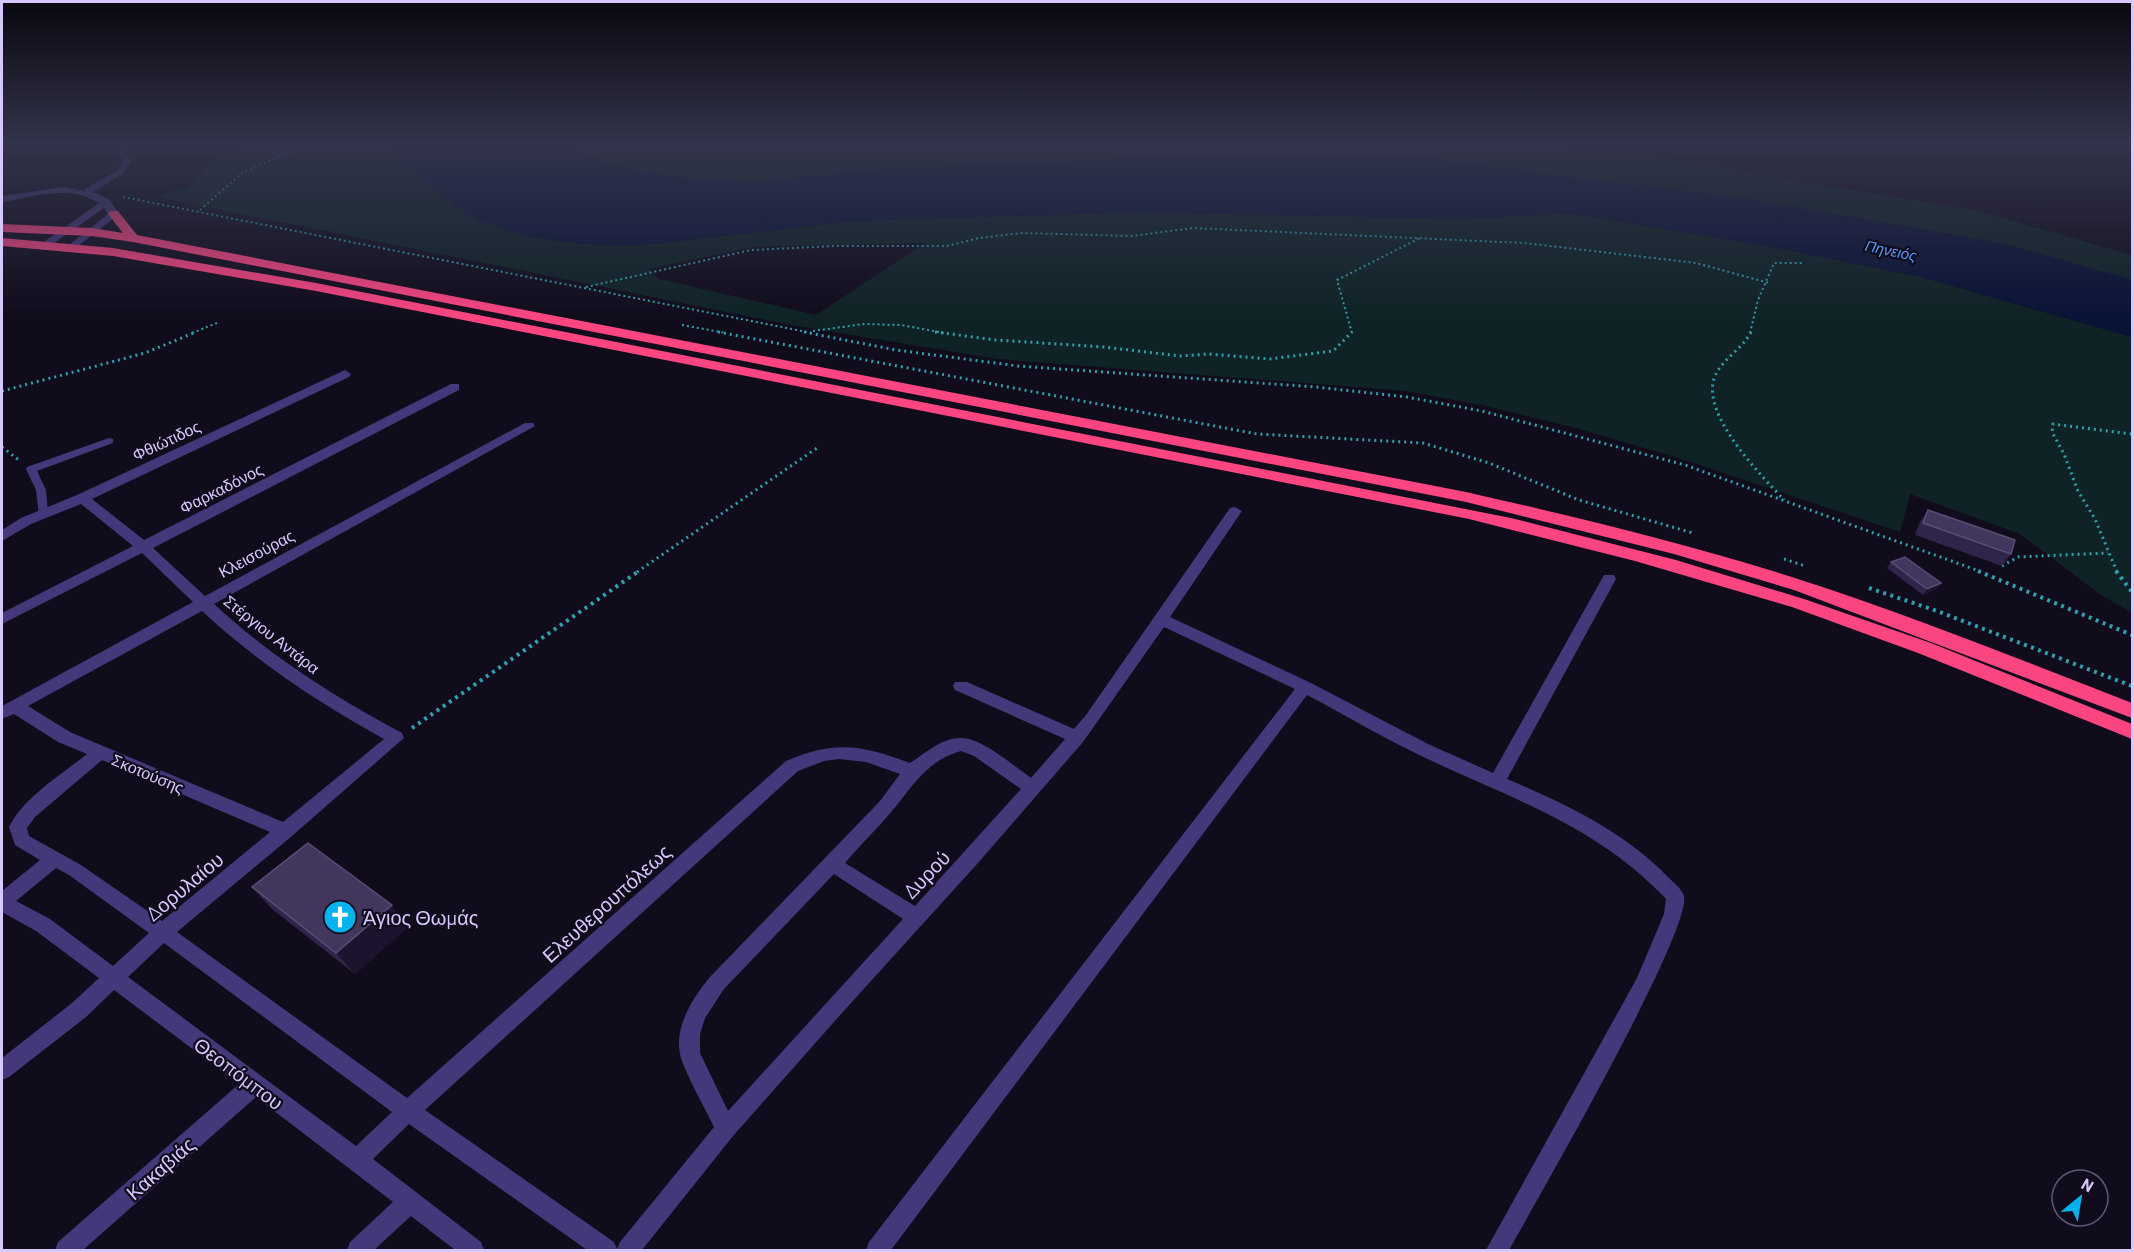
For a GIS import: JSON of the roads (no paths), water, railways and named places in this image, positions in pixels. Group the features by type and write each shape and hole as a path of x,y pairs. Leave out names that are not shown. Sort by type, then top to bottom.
{"highway":[{"path":"114,214 133,238"},
{"path":"2,228 67,230 133,238 1383,479 1553,517 1704,557 1800,586 1912,625 2133,711"},
{"path":"2,242 73,247 328,289 1371,494 1541,531 1798,603 1905,641 2133,732"}],"street":[{"path":"46,244 107,202 114,214 73,247"},
{"name":"Φθιώτιδος","path":"2,536 43,513 82,498 345,374"},
{"name":"Φαρκαδόνος","path":"2,619 455,387"},
{"name":"Κλεισούρας","path":"8,710 529,426"},
{"name":"Στέργιου Αντάρα","path":"82,498 114,519 203,603 286,671 396,738"},
{"name":"Δυρού","path":"628,1251 726,1129 916,917 984,845 1031,787 1077,737 1235,511"},
{"path":"1498,780 1609,579"},
{"path":"1161,619 1305,687 1438,756 1498,780 1577,818 1656,874 1675,897 1673,914 1644,983 1497,1251"},
{"path":"961,686 1077,737"},
{"path":"877,1251 1305,687"},
{"name":"Σκοτούσης","path":"8,710 64,737 286,831"},
{"name":"Δορυλαίου","path":"2,1070 79,1010 163,932 396,738"},
{"path":"726,1129 690,1054 689,1040 700,1002 886,806 912,771 947,748 962,744 980,751 1031,787"},
{"name":"Ελευθερουπόλεως","path":"357,1160 408,1111 792,766 811,757 855,751 912,771"},
{"path":"100,752 29,812 18,827 21,840 75,870 606,1251"},
{"path":"2,903 54,859"},
{"path":"832,864 916,917"},
{"name":"Θεοπόμπου","path":"2,903 43,925 357,1160 473,1251"},
{"name":"Κακαβιάς","path":"66,1251 254,1085"},
{"path":"358,1251 410,1201"}],"lane":[{"path":"43,513 41,490 31,469 109,441"}],"water":[{"name":"Πηνειός","path":"449,201 1763,201 2005,244 2132,280 2132,337 1921,277 1767,246 1570,213 1461,219 1140,212 853,221 654,244 601,245 545,239 517,233 466,213"}],"place":[{"name":"Άγιος Θωμάς","path":"340,917"}]}
